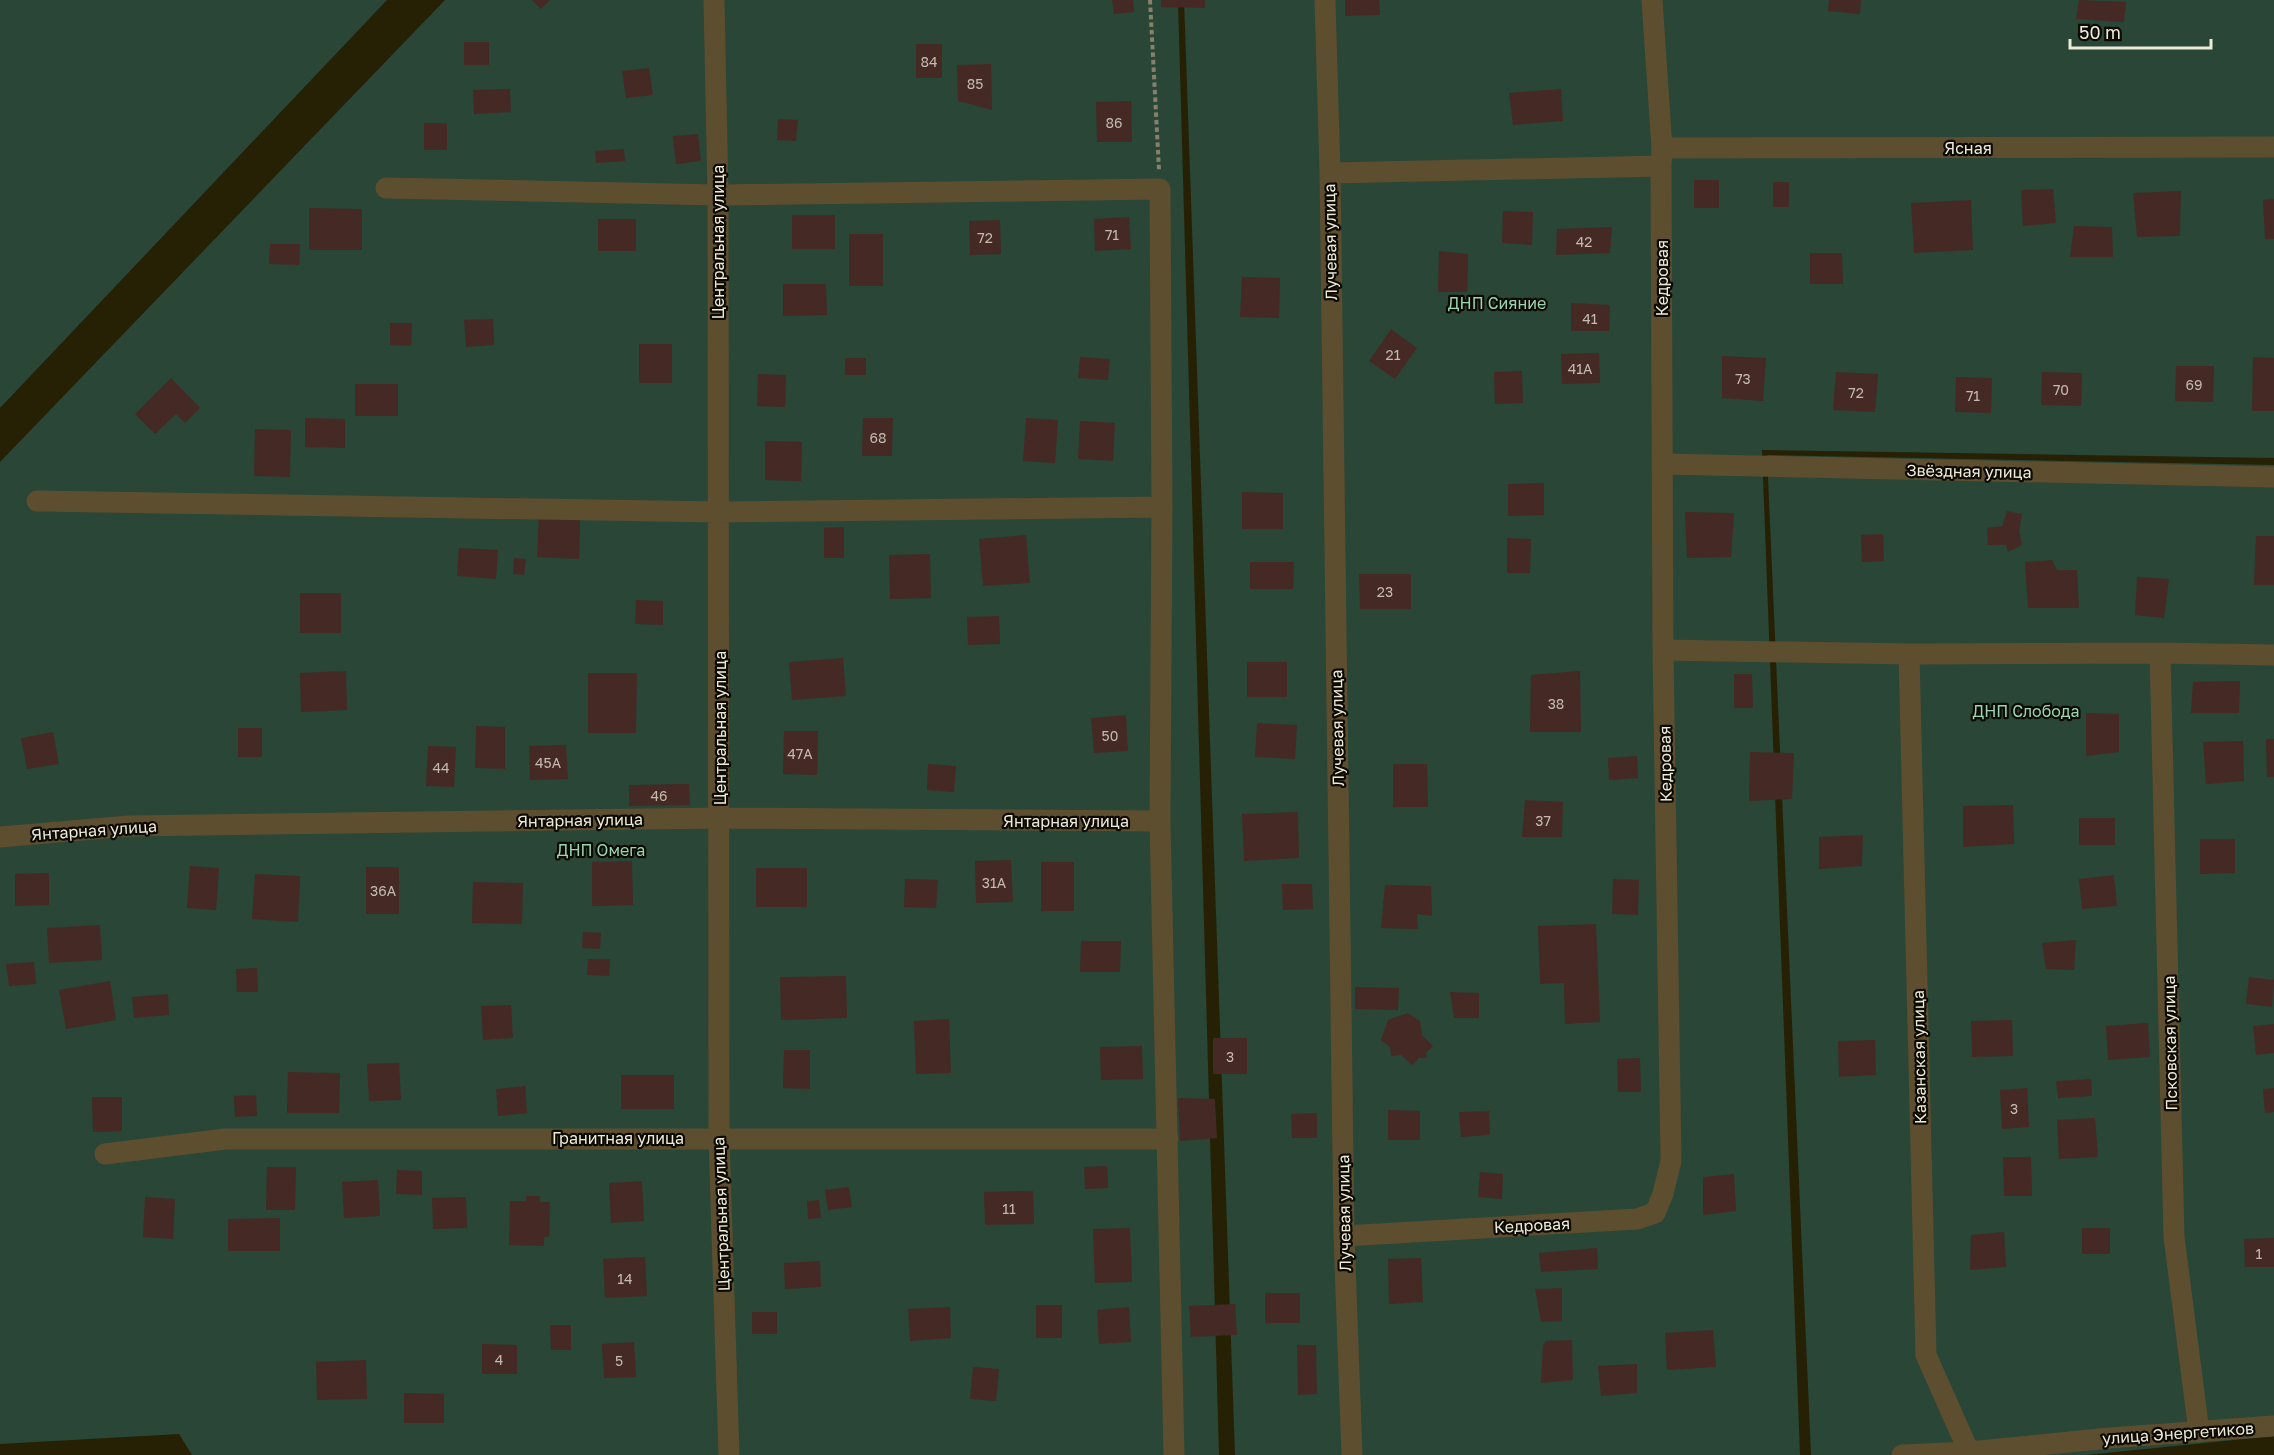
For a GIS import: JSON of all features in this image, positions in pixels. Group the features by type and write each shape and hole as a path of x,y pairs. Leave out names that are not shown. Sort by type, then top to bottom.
{"street":[{"name":"Центральная улица","path":"714,0 718,195 720,818 718,1138 729,1455"},
{"name":"Лучевая улица","path":"1325,0 1330,173 1344,1236 1352,1455"},
{"name":"Кедровая","path":"1344,1236 1637,1219 1655,1213 1663,1194 1671,1161 1663,650 1662,157 1652,0"},
{"name":"Ясная","path":"1330,173 1662,157 2274,147"},
{"path":"386,188 718,195 1160,189 1162,507 1160,821 1174,1455"},
{"name":"Звёздная улица","path":"1663,464 2274,477"},
{"path":"37,501 719,512 1162,507"},
{"path":"1663,650 1909,654 2160,653 2274,656"},
{"name":"Псковская улица","path":"2160,653 2174,1237 2199,1432"},
{"name":"Казанская улица","path":"1909,654 1926,1355 1969,1452"},
{"name":"Янтарная улица","path":"0,837 129,826 720,818 1160,821"},
{"name":"Гранитная улица","path":"105,1154 225,1138 1168,1139"},
{"name":"улица Энергетиков","path":"1902,1455 1969,1452 2274,1426"}],"path":[{"path":"1150,0 1160,189"}],"green space":[{"path":"0,0 387,0 0,408"},
{"name":"ДНП Омега","path":"445,0 1178,0 1219,1455 192,1455 179,1434 0,1444 0,462"},
{"name":"ДНП Сияние","path":"1184,0 2274,0 2274,458 1762,450 1800,1455 1235,1455"},
{"name":"ДНП Слобода","path":"1767,455 2274,465 2274,1436 2086,1455 1811,1455"}],"building":[{"path":"532,0 550,0 541,9"},
{"path":"1112,0 1133,0 1134,12 1114,14"},
{"path":"1161,0 1205,0 1205,8 1161,7"},
{"path":"1345,0 1379,0 1380,15 1345,16"},
{"path":"1829,0 1861,0 1860,14 1828,11"},
{"path":"2079,0 2126,2 2124,22 2076,19"},
{"path":"464,42 489,42 489,65 464,65"},
{"path":"916,44 942,44 942,78 916,78"},
{"path":"991,64 992,110 958,101 957,65"},
{"path":"649,68 653,95 626,98 622,71"},
{"path":"510,89 511,112 474,114 473,90"},
{"path":"1561,89 1563,121 1513,125 1509,93"},
{"path":"1131,101 1132,142 1097,142 1096,102"},
{"path":"778,119 798,120 796,141 777,140"},
{"path":"424,123 447,123 447,150 424,150"},
{"path":"698,134 701,161 676,164 673,136"},
{"path":"624,149 625,161 596,163 595,151"},
{"path":"1694,180 1719,180 1719,208 1694,208"},
{"path":"1773,182 1789,182 1789,207 1773,207"},
{"path":"2053,189 2056,223 2023,226 2021,190"},
{"path":"2181,191 2180,236 2137,237 2133,193"},
{"path":"2274,199 2274,239 2265,239 2263,200"},
{"path":"1971,200 1973,250 1914,253 1911,203"},
{"path":"309,208 362,209 362,250 309,250"},
{"path":"1503,211 1533,212 1532,245 1502,243"},
{"path":"792,215 835,215 835,249 792,249"},
{"path":"1129,217 1131,249 1095,251 1094,219"},
{"path":"598,219 636,219 636,251 598,251"},
{"path":"1000,220 1001,254 970,255 969,221"},
{"path":"2074,226 2112,227 2113,257 2070,257"},
{"path":"1612,227 1610,253 1556,255 1557,229"},
{"path":"849,234 883,234 883,286 849,286"},
{"path":"270,244 300,244 299,265 269,264"},
{"path":"1439,251 1468,254 1467,292 1438,292"},
{"path":"1810,253 1842,253 1843,284 1810,284"},
{"path":"1242,277 1280,278 1279,318 1240,317"},
{"path":"783,284 826,284 827,315 783,316"},
{"path":"1571,303 1610,305 1609,331 1571,331"},
{"path":"493,319 494,345 466,347 464,320"},
{"path":"390,323 412,323 411,346 390,345"},
{"path":"1391,329 1417,348 1395,379 1369,361"},
{"path":"639,344 672,344 672,383 639,383"},
{"path":"1599,353 1600,383 1562,384 1561,354"},
{"path":"1722,356 1766,358 1763,401 1722,398"},
{"path":"1080,357 1110,359 1108,380 1078,378"},
{"path":"2253,357 2274,358 2274,411 2252,411"},
{"path":"845,358 866,358 866,375 845,375"},
{"path":"2176,366 2214,366 2213,402 2175,401"},
{"path":"1522,371 1523,403 1495,404 1494,372"},
{"path":"1836,372 1878,374 1875,412 1833,410"},
{"path":"2042,372 2082,373 2081,406 2041,405"},
{"path":"758,374 786,375 785,407 757,406"},
{"path":"1956,377 1992,378 1991,413 1955,412"},
{"path":"171,378 200,408 185,423 176,414 155,434 135,414"},
{"path":"355,384 398,384 398,416 355,416"},
{"path":"305,418 345,419 345,448 305,447"},
{"path":"863,418 893,418 892,456 862,456"},
{"path":"1026,418 1058,420 1055,463 1023,461"},
{"path":"1080,421 1115,423 1113,461 1078,459"},
{"path":"255,429 291,430 290,477 254,476"},
{"path":"765,441 802,442 801,481 765,480"},
{"path":"1544,483 1544,515 1508,516 1508,484"},
{"path":"1242,492 1283,493 1283,529 1242,529"},
{"path":"2007,511 2022,514 2019,531 2022,545 2008,552 2006,545 1988,545 1987,528 2002,526"},
{"path":"1685,512 1734,513 1731,557 1687,558"},
{"path":"539,517 580,519 579,559 537,557"},
{"path":"844,527 844,558 824,558 824,528"},
{"path":"1883,534 1884,561 1862,562 1861,535"},
{"path":"1026,535 1030,583 983,586 979,539"},
{"path":"2256,536 2274,536 2274,585 2254,585"},
{"path":"1507,538 1531,539 1530,573 1507,573"},
{"path":"459,548 498,550 496,579 457,576"},
{"path":"930,554 931,598 890,599 889,555"},
{"path":"514,558 526,559 524,575 513,574"},
{"path":"2052,560 2057,570 2077,570 2079,608 2028,608 2025,562"},
{"path":"1250,562 1294,562 1293,589 1250,589"},
{"path":"1359,574 1411,574 1411,609 1360,609"},
{"path":"2137,577 2169,579 2164,618 2135,615"},
{"path":"300,593 341,593 341,633 300,633"},
{"path":"636,600 663,601 663,625 635,624"},
{"path":"999,616 1000,644 968,645 967,617"},
{"path":"843,658 846,696 792,700 789,662"},
{"path":"1247,662 1287,662 1287,697 1247,697"},
{"path":"346,671 347,710 301,712 300,673"},
{"path":"1580,671 1581,732 1530,732 1531,675"},
{"path":"588,673 637,673 636,733 588,733"},
{"path":"1734,674 1752,674 1753,708 1734,708"},
{"path":"2240,681 2239,713 2191,713 2193,682"},
{"path":"2086,713 2119,714 2119,752 2086,756"},
{"path":"1126,715 1128,751 1094,753 1091,718"},
{"path":"1257,723 1297,725 1295,759 1255,757"},
{"path":"476,726 505,727 505,769 475,768"},
{"path":"238,728 262,728 262,757 238,757"},
{"path":"784,731 818,731 817,775 783,774"},
{"path":"53,732 59,764 27,769 21,738"},
{"path":"2266,739 2274,739 2274,777 2267,777"},
{"path":"2243,741 2244,781 2206,784 2203,742"},
{"path":"566,745 568,779 530,780 529,746"},
{"path":"428,746 456,747 454,787 426,786"},
{"path":"1750,752 1794,753 1792,799 1749,801"},
{"path":"1637,756 1638,778 1609,780 1608,758"},
{"path":"928,764 956,766 954,792 927,790"},
{"path":"1393,764 1427,764 1428,807 1393,807"},
{"path":"689,784 690,805 629,806 629,785"},
{"path":"1525,800 1563,802 1562,837 1522,837"},
{"path":"2013,805 2014,844 1963,847 1963,806"},
{"path":"1298,812 1299,858 1244,861 1242,814"},
{"path":"2079,818 2115,818 2115,845 2079,845"},
{"path":"1863,835 1862,866 1819,869 1819,837"},
{"path":"2200,839 2235,839 2235,873 2200,874"},
{"path":"1011,860 1013,902 976,903 975,861"},
{"path":"632,861 633,905 592,906 592,862"},
{"path":"1041,862 1074,862 1074,911 1041,911"},
{"path":"190,866 219,868 216,910 187,908"},
{"path":"366,867 399,867 399,914 366,914"},
{"path":"756,868 807,868 807,907 756,907"},
{"path":"49,873 49,905 15,906 15,874"},
{"path":"255,874 300,876 298,922 252,919"},
{"path":"2114,875 2117,906 2082,909 2079,879"},
{"path":"905,879 938,880 936,908 904,907"},
{"path":"1613,879 1639,880 1638,915 1612,914"},
{"path":"473,882 523,883 522,924 472,923"},
{"path":"1282,884 1312,884 1313,909 1283,910"},
{"path":"1385,885 1431,886 1432,916 1417,914 1418,929 1381,928"},
{"path":"1596,924 1600,1022 1565,1024 1564,983 1540,984 1538,926"},
{"path":"100,925 102,960 49,963 47,928"},
{"path":"583,932 601,933 600,949 582,948"},
{"path":"2076,940 2074,970 2046,969 2042,943"},
{"path":"1081,941 1121,941 1120,972 1080,972"},
{"path":"588,959 610,959 609,976 587,975"},
{"path":"34,962 36,984 9,986 6,964"},
{"path":"257,968 258,992 237,992 236,969"},
{"path":"846,976 847,1018 781,1020 780,977"},
{"path":"2249,977 2274,980 2272,1007 2246,1004"},
{"path":"110,981 116,1020 66,1029 59,990"},
{"path":"1355,987 1399,988 1398,1010 1355,1009"},
{"path":"1450,992 1479,993 1479,1018 1454,1018"},
{"path":"168,994 169,1015 134,1018 132,997"},
{"path":"511,1005 513,1038 483,1040 481,1006"},
{"path":"1408,1013 1420,1021 1422,1035 1433,1046 1426,1053 1427,1058 1419,1058 1412,1065 1401,1055 1391,1056 1390,1047 1381,1040 1388,1020"},
{"path":"949,1019 951,1073 916,1074 914,1021"},
{"path":"2012,1020 2013,1056 1972,1057 1971,1021"},
{"path":"2148,1023 2150,1057 2108,1060 2106,1026"},
{"path":"2274,1024 2274,1053 2256,1055 2253,1026"},
{"path":"1213,1038 1247,1038 1247,1074 1213,1074"},
{"path":"1875,1040 1876,1075 1839,1077 1838,1041"},
{"path":"1142,1046 1143,1079 1101,1080 1100,1047"},
{"path":"784,1050 810,1050 810,1089 783,1088"},
{"path":"1640,1058 1641,1092 1618,1092 1617,1059"},
{"path":"399,1063 401,1100 369,1101 367,1064"},
{"path":"288,1072 340,1073 339,1113 287,1113"},
{"path":"621,1075 674,1075 674,1109 621,1109"},
{"path":"2091,1079 2092,1096 2058,1098 2056,1081"},
{"path":"525,1086 527,1113 498,1116 496,1089"},
{"path":"2027,1088 2029,1127 2002,1129 2000,1090"},
{"path":"2274,1088 2274,1112 2265,1113 2263,1089"},
{"path":"256,1095 257,1116 235,1117 234,1096"},
{"path":"92,1097 122,1097 122,1131 93,1132"},
{"path":"1178,1098 1215,1099 1217,1138 1180,1141"},
{"path":"1388,1110 1420,1111 1420,1140 1388,1140"},
{"path":"1489,1111 1490,1135 1461,1137 1459,1112"},
{"path":"1317,1113 1317,1138 1292,1138 1291,1114"},
{"path":"2095,1118 2098,1157 2059,1159 2057,1120"},
{"path":"2003,1157 2031,1157 2032,1196 2004,1196"},
{"path":"1107,1166 1108,1188 1085,1189 1084,1167"},
{"path":"267,1167 296,1167 295,1210 266,1210"},
{"path":"397,1170 422,1171 422,1195 396,1194"},
{"path":"1480,1172 1503,1174 1502,1199 1478,1197"},
{"path":"1734,1174 1736,1211 1703,1215 1703,1177"},
{"path":"378,1180 380,1216 344,1218 342,1182"},
{"path":"642,1181 644,1221 611,1223 609,1183"},
{"path":"849,1187 852,1207 828,1210 825,1190"},
{"path":"1033,1191 1034,1224 985,1225 984,1192"},
{"path":"526,1196 540,1196 540,1202 550,1202 549,1237 544,1237 544,1246 509,1245 510,1201 526,1201"},
{"path":"145,1197 175,1199 173,1239 143,1237"},
{"path":"466,1197 467,1228 433,1229 432,1198"},
{"path":"819,1200 821,1218 808,1219 807,1201"},
{"path":"280,1218 280,1251 228,1251 228,1219"},
{"path":"1130,1228 1132,1282 1095,1283 1093,1229"},
{"path":"2082,1228 2110,1228 2110,1254 2082,1254"},
{"path":"2004,1232 2006,1267 1970,1270 1971,1235"},
{"path":"2274,1238 2274,1267 2245,1267 2244,1239"},
{"path":"1597,1248 1598,1269 1541,1272 1539,1253"},
{"path":"645,1257 647,1296 605,1298 603,1259"},
{"path":"1421,1258 1423,1302 1389,1304 1388,1259"},
{"path":"820,1261 821,1287 785,1289 784,1263"},
{"path":"1562,1288 1562,1321 1541,1322 1535,1289"},
{"path":"1265,1293 1300,1293 1300,1323 1265,1323"},
{"path":"1235,1304 1237,1335 1191,1337 1189,1306"},
{"path":"1036,1305 1062,1305 1062,1338 1036,1338"},
{"path":"950,1307 951,1338 910,1341 908,1309"},
{"path":"1129,1307 1131,1342 1099,1344 1097,1310"},
{"path":"752,1312 777,1312 777,1334 752,1334"},
{"path":"550,1325 571,1325 571,1350 551,1350"},
{"path":"1713,1330 1716,1367 1667,1370 1665,1333"},
{"path":"1572,1340 1573,1380 1541,1383 1543,1345 1546,1341"},
{"path":"634,1342 636,1377 604,1378 602,1344"},
{"path":"482,1344 517,1345 517,1374 482,1374"},
{"path":"1297,1345 1316,1345 1317,1394 1298,1395"},
{"path":"366,1360 367,1399 317,1400 316,1362"},
{"path":"1637,1364 1637,1393 1601,1396 1598,1366"},
{"path":"973,1367 999,1369 996,1401 970,1399"},
{"path":"404,1393 444,1394 444,1423 404,1423"}]}
